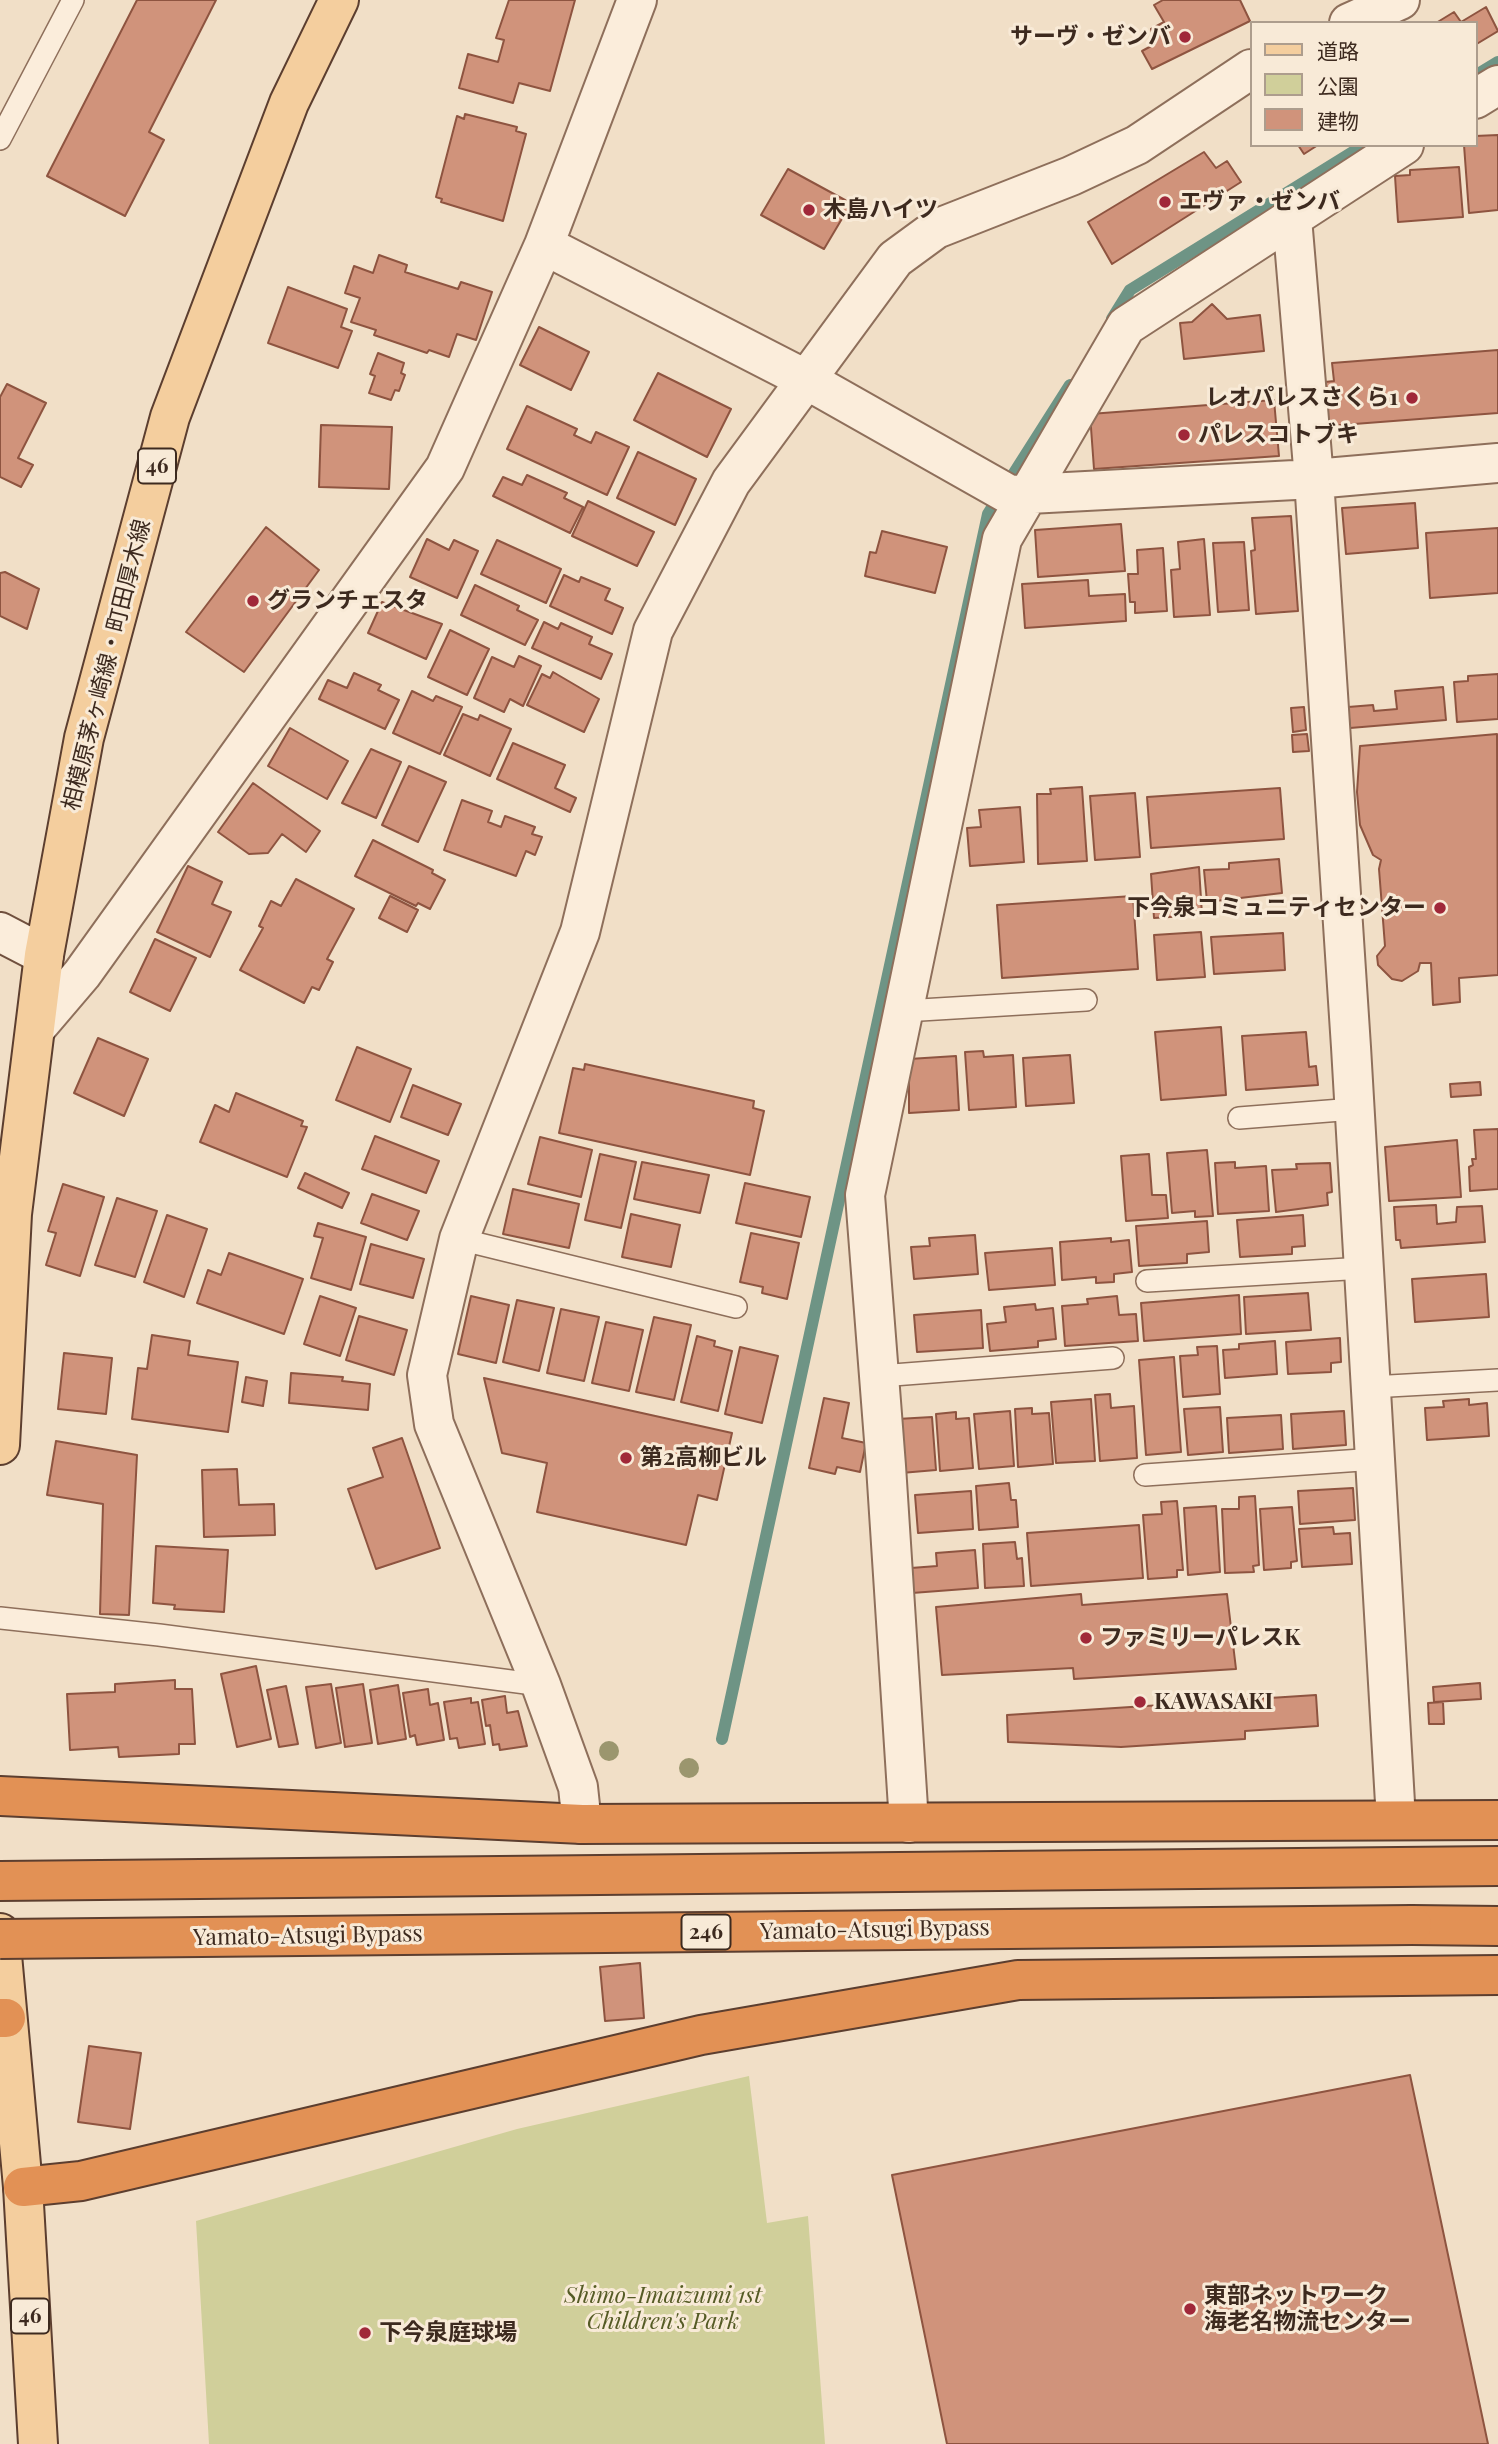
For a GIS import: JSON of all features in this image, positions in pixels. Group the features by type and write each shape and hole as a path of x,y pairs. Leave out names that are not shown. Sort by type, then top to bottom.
{"highway":[{"path":"0,1796 582,1825 1498,1820"},
{"path":"0,1881 1498,1866"},
{"name":"Yamato-Atsugi Bypass","path":"0,1939 1498,1926"},
{"path":"14,2166 81,2182 701,2035 1018,1980 1498,1975"}],"main road":[{"name":"相模原茅ヶ崎線・町田厚木線","path":"0,1445 6,1216 36,1028 44,955 84,738 170,417 289,103 339,0"},
{"name":"46","path":"0,1933 3,2018 33,2440"}],"street":[{"path":"36,1028 82,974 445,468 544,245 636,0"},
{"path":"1353,21 1400,0"},
{"path":"582,1825 578,1787 541,1685 434,1424 427,1375 459,1239 580,932 653,631 731,482 895,259 936,229 1072,176 1138,145 1250,70"},
{"path":"1477,98 1498,85"},
{"path":"909,1823 880,1376 865,1195 1002,539 1006,491 1126,327 1401,147"},
{"path":"1293,218 1314,480 1396,1820"},
{"path":"544,245 805,379 1006,491 1314,480 1498,463"},
{"path":"0,932 44,955"}],"lane":[{"path":"0,139 73,0"},
{"path":"904,1011 1086,1000"},
{"path":"1239,1118 1354,1110"},
{"path":"459,1239 736,1307"},
{"path":"1147,1281 1364,1268"},
{"path":"880,1376 1113,1357"},
{"path":"1371,1387 1498,1380"},
{"path":"1145,1475 1376,1459"},
{"path":"0,1618 159,1634 541,1685"}],"green space":[{"name":"Shimo-Imaizumi 1st Children's Park","path":"749,2076 767,2223 808,2216 825,2444 209,2444 196,2221 517,2129"}],"building":[{"path":"137,0 216,0 149,132 164,140 125,216 47,176"},
{"path":"509,0 575,0 550,91 519,83 513,103 459,88 468,54 498,62 504,40 496,38"},
{"name":"サーヴ・ゼンバ","path":"1163,0 1240,0 1250,21 1152,69 1142,51 1155,44 1151,29 1164,22 1154,5"},
{"path":"1486,7 1498,31 1477,44 1477,21 1463,21"},
{"path":"1454,12 1460,21 1439,21"},
{"path":"465,114 517,127 516,131 526,134 503,221 441,202 442,199 436,197 457,116 464,119"},
{"path":"1498,135 1498,210 1469,213 1464,147 1477,147 1477,136"},
{"path":"1299,147 1315,147 1304,154"},
{"name":"エヴァ・ゼンバ","path":"1204,152 1216,168 1227,161 1241,182 1112,264 1088,222"},
{"path":"1459,167 1463,217 1398,222 1395,176 1410,175 1410,170"},
{"name":"木島ハイツ","path":"788,169 856,206 849,221 843,217 824,249 761,215"},
{"path":"379,255 407,265 405,272 458,289 461,282 492,292 476,340 457,334 449,357 429,350 427,353 374,335 376,330 351,322 360,298 345,293 354,266 373,273"},
{"path":"288,287 347,309 341,327 352,331 338,368 268,343"},
{"path":"1212,304 1227,319 1260,315 1264,351 1184,359 1180,323 1192,322"},
{"path":"539,327 589,352 571,390 520,365"},
{"name":"レオパレスさくら1","path":"1498,350 1498,413 1328,426 1325,382 1334,381 1332,363"},
{"path":"378,353 404,363 401,373 405,375 399,391 395,390 391,400 369,393 375,376 370,374"},
{"path":"658,373 731,409 707,457 634,420"},
{"path":"7,384 46,403 18,458 33,465 21,487 0,477 0,397"},
{"name":"パレスコトブキ","path":"1274,400 1279,456 1094,469 1090,414"},
{"path":"527,406 577,429 574,435 591,443 596,432 629,447 607,495 507,449"},
{"path":"321,425 392,427 389,489 319,487"},
{"path":"638,452 696,479 675,525 617,498"},
{"path":"527,475 567,493 564,498 583,507 570,533 493,496 503,477 522,485"},
{"path":"588,501 654,532 637,566 572,536"},
{"path":"1415,503 1418,548 1346,554 1342,508"},
{"path":"1291,516 1298,611 1256,614 1251,551 1255,550 1252,518"},
{"path":"1121,524 1125,571 1038,577 1035,530"},
{"name":"グランチェスタ","path":"266,527 319,570 244,672 186,632"},
{"path":"1498,528 1498,593 1430,598 1426,533"},
{"path":"882,531 947,547 935,593 865,576 870,552 876,553"},
{"path":"427,539 449,550 454,540 478,551 457,598 410,577"},
{"path":"1204,539 1210,615 1174,617 1171,570 1180,569 1178,542"},
{"path":"497,540 561,569 546,603 481,574"},
{"path":"1244,542 1249,610 1218,612 1213,543"},
{"path":"1163,548 1167,611 1135,613 1135,602 1130,602 1128,574 1138,574 1137,550"},
{"path":"5,572 39,589 27,629 0,616 0,573"},
{"path":"564,575 579,582 581,577 610,589 605,600 623,608 612,634 550,606"},
{"path":"1088,580 1089,596 1125,594 1126,621 1025,628 1022,584"},
{"path":"475,585 519,606 517,610 538,620 525,645 461,615"},
{"path":"382,602 442,624 426,659 368,633"},
{"path":"544,622 558,629 561,623 592,637 589,644 612,654 601,679 532,648"},
{"path":"450,630 489,649 467,695 428,677"},
{"path":"519,656 541,666 523,706 510,699 504,712 474,698 492,657 514,667"},
{"path":"553,672 599,699 584,732 527,705 542,674 550,678"},
{"path":"354,673 381,685 378,690 399,700 385,729 319,699 328,680 347,688"},
{"path":"1498,674 1498,719 1457,722 1454,682 1468,681 1468,676"},
{"path":"1443,687 1446,720 1350,728 1348,707 1373,705 1374,711 1397,709 1395,691"},
{"path":"412,691 433,701 436,696 462,707 440,754 393,733"},
{"path":"1304,707 1306,730 1293,732 1291,708"},
{"path":"463,714 478,720 480,715 511,729 490,776 444,755"},
{"path":"290,728 348,761 327,799 268,766"},
{"path":"1307,734 1309,751 1293,752 1292,735"},
{"name":"下今泉コミュニティセンター","path":"1497,734 1498,975 1459,978 1460,1002 1433,1005 1431,963 1420,963 1418,971 1402,981 1392,979 1378,965 1377,956 1385,946 1379,869 1381,860 1373,855 1360,825 1357,792 1360,746"},
{"path":"513,743 565,765 555,788 576,798 570,812 497,779"},
{"path":"371,749 401,762 376,818 342,803"},
{"path":"409,766 446,782 418,842 382,825"},
{"path":"253,783 320,831 306,852 282,834 268,853 249,854 218,832"},
{"path":"1082,787 1087,861 1038,864 1037,794 1051,794 1050,789"},
{"path":"1280,788 1284,839 1151,848 1147,797"},
{"path":"1135,793 1140,857 1095,860 1090,796"},
{"path":"462,800 492,811 488,822 501,827 505,816 535,827 532,834 542,837 535,855 526,851 516,876 444,850"},
{"path":"1020,807 1024,862 970,866 967,828 981,827 979,810"},
{"path":"373,840 433,870 432,873 445,880 430,909 418,903 416,906 355,876"},
{"path":"1279,859 1282,893 1207,902 1204,870 1229,869 1229,863"},
{"path":"188,866 222,882 212,904 231,912 210,957 157,932"},
{"path":"1199,867 1202,915 1154,918 1151,874"},
{"path":"296,879 354,909 327,959 333,962 319,990 312,987 304,1003 240,970 263,928 259,926 271,901 281,906"},
{"path":"390,896 418,910 407,932 379,918"},
{"path":"1133,896 1138,969 1002,978 997,905"},
{"path":"1201,932 1205,977 1157,980 1154,935"},
{"path":"1283,933 1285,970 1214,974 1211,937"},
{"path":"155,939 196,958 170,1011 130,992"},
{"path":"1221,1027 1226,1095 1161,1100 1155,1032"},
{"path":"1306,1032 1309,1067 1316,1066 1318,1085 1246,1090 1242,1036"},
{"path":"98,1038 148,1059 124,1116 74,1093"},
{"path":"357,1047 411,1069 390,1122 336,1100"},
{"path":"983,1051 984,1057 1013,1055 1016,1107 969,1110 965,1052"},
{"path":"1070,1055 1074,1103 1026,1106 1023,1058"},
{"path":"956,1056 959,1110 909,1113 909,1059"},
{"path":"585,1064 754,1101 753,1108 764,1111 750,1175 559,1133 573,1068 584,1070"},
{"path":"1480,1082 1481,1095 1451,1097 1450,1084"},
{"path":"413,1085 461,1104 448,1135 401,1117"},
{"path":"236,1093 303,1121 301,1126 307,1127 287,1177 200,1142 215,1105 229,1112"},
{"path":"1498,1129 1498,1189 1470,1191 1469,1167 1473,1165 1472,1159 1476,1159 1474,1130"},
{"path":"375,1136 439,1161 426,1193 362,1169"},
{"path":"540,1137 592,1150 581,1197 528,1184"},
{"path":"1457,1140 1461,1197 1389,1201 1385,1147"},
{"path":"1207,1150 1213,1216 1195,1217 1195,1211 1172,1213 1167,1153"},
{"path":"600,1154 636,1162 621,1228 585,1220"},
{"path":"1149,1154 1152,1195 1166,1195 1168,1218 1126,1221 1121,1156"},
{"path":"642,1162 709,1175 700,1213 634,1199"},
{"path":"1235,1162 1235,1168 1266,1166 1269,1211 1218,1214 1215,1163"},
{"path":"1330,1163 1332,1192 1327,1193 1328,1205 1276,1212 1272,1170 1297,1169 1296,1164"},
{"path":"305,1173 349,1193 342,1208 298,1188"},
{"path":"745,1183 810,1197 801,1237 736,1223"},
{"path":"63,1184 104,1197 80,1276 46,1265 56,1233 48,1231"},
{"path":"513,1189 579,1204 569,1248 503,1234"},
{"path":"372,1194 419,1211 407,1240 361,1223"},
{"path":"117,1198 157,1211 135,1277 95,1265"},
{"path":"1436,1205 1437,1224 1456,1222 1457,1207 1482,1206 1485,1242 1401,1248 1400,1240 1396,1240 1394,1207"},
{"path":"631,1214 680,1225 671,1267 622,1257"},
{"path":"167,1215 207,1229 184,1297 144,1282"},
{"path":"1303,1215 1305,1246 1292,1247 1292,1254 1240,1257 1237,1220"},
{"path":"1207,1221 1209,1252 1187,1254 1187,1263 1139,1266 1136,1226"},
{"path":"318,1223 366,1237 351,1290 311,1278 323,1238 314,1236"},
{"path":"751,1233 799,1243 787,1299 762,1293 763,1287 740,1282"},
{"path":"975,1235 978,1274 914,1279 911,1247 930,1246 929,1238"},
{"path":"1111,1238 1111,1242 1129,1240 1132,1272 1114,1274 1114,1282 1096,1283 1096,1277 1062,1280 1060,1242"},
{"path":"371,1244 424,1259 413,1298 360,1284"},
{"path":"1052,1248 1055,1285 989,1290 985,1253"},
{"path":"229,1253 303,1279 284,1334 197,1303 208,1270 221,1275"},
{"path":"1486,1274 1489,1317 1415,1322 1412,1279"},
{"path":"1308,1293 1311,1330 1246,1334 1244,1297"},
{"path":"1239,1295 1241,1334 1144,1341 1141,1303"},
{"path":"320,1296 356,1308 340,1356 304,1344"},
{"path":"471,1296 509,1305 496,1363 458,1354"},
{"path":"1117,1296 1119,1315 1136,1314 1138,1341 1065,1346 1062,1306 1088,1304 1087,1299"},
{"path":"517,1300 554,1308 539,1371 503,1362"},
{"path":"1035,1304 1036,1310 1053,1308 1056,1339 1038,1341 1038,1347 990,1351 987,1324 1006,1322 1004,1307"},
{"path":"561,1309 599,1317 584,1381 547,1373"},
{"path":"981,1310 983,1348 917,1352 914,1315"},
{"path":"359,1316 407,1330 394,1375 346,1360"},
{"path":"654,1317 691,1325 674,1400 636,1392"},
{"path":"606,1322 643,1330 629,1391 592,1383"},
{"path":"152,1335 190,1341 188,1355 238,1362 228,1432 132,1419 138,1368 147,1369"},
{"path":"697,1336 715,1341 714,1346 732,1351 718,1411 681,1402"},
{"path":"1340,1338 1341,1362 1331,1363 1331,1372 1288,1374 1286,1342"},
{"path":"1275,1341 1277,1374 1225,1378 1223,1350 1239,1349 1239,1344"},
{"path":"1217,1346 1220,1394 1183,1397 1180,1356 1198,1355 1197,1347"},
{"path":"740,1347 778,1356 762,1423 725,1414"},
{"path":"64,1353 112,1358 106,1414 58,1409"},
{"path":"1174,1357 1181,1452 1146,1455 1139,1360"},
{"path":"291,1373 343,1377 342,1381 370,1384 368,1410 289,1403"},
{"path":"246,1377 267,1381 263,1406 242,1402"},
{"name":"第2高柳ビル","path":"484,1378 732,1433 717,1500 698,1495 686,1545 537,1512 547,1463 502,1453"},
{"path":"1110,1394 1111,1408 1134,1406 1137,1458 1100,1461 1095,1395"},
{"path":"824,1398 849,1403 842,1438 866,1443 860,1472 837,1467 835,1474 809,1468"},
{"path":"1091,1399 1095,1461 1056,1463 1051,1402"},
{"path":"1469,1399 1469,1405 1487,1403 1489,1436 1427,1440 1425,1408 1444,1407 1443,1401"},
{"path":"1220,1407 1223,1452 1188,1455 1184,1409"},
{"path":"1032,1408 1032,1414 1049,1413 1053,1464 1018,1467 1015,1409"},
{"path":"1010,1411 1014,1466 979,1469 974,1414"},
{"path":"1344,1411 1346,1445 1293,1449 1291,1414"},
{"path":"956,1412 956,1419 969,1418 973,1468 940,1471 936,1414"},
{"path":"1281,1415 1283,1449 1229,1453 1227,1418"},
{"path":"932,1417 936,1470 901,1473 897,1419"},
{"path":"402,1438 440,1548 376,1569 348,1489 383,1477 373,1448"},
{"path":"56,1441 137,1455 129,1615 100,1614 103,1504 47,1495"},
{"path":"237,1469 239,1505 274,1504 275,1535 204,1537 202,1470"},
{"path":"1009,1483 1011,1500 1016,1500 1018,1527 979,1530 976,1486"},
{"path":"1353,1488 1355,1520 1300,1524 1298,1491"},
{"path":"971,1491 973,1529 918,1533 915,1495"},
{"path":"1255,1496 1259,1565 1253,1566 1254,1572 1225,1573 1222,1509 1239,1509 1239,1497"},
{"path":"1177,1501 1183,1570 1177,1570 1177,1577 1148,1579 1143,1515 1162,1514 1161,1502"},
{"path":"1216,1506 1220,1572 1188,1575 1184,1508"},
{"path":"1292,1507 1297,1561 1291,1562 1291,1568 1264,1570 1260,1509"},
{"path":"1139,1525 1143,1578 1031,1586 1027,1533"},
{"path":"1333,1527 1334,1534 1350,1533 1352,1564 1302,1567 1299,1529"},
{"path":"1015,1542 1017,1559 1022,1558 1024,1586 985,1588 983,1544"},
{"path":"156,1546 228,1550 224,1612 174,1609 175,1605 153,1603"},
{"path":"975,1550 978,1588 912,1593 911,1568 937,1566 936,1553"},
{"name":"ファミリーパレスK","path":"1081,1594 1082,1605 1227,1594 1236,1669 1074,1679 1073,1668 942,1675 936,1607"},
{"path":"256,1666 271,1739 237,1747 221,1674"},
{"path":"175,1680 175,1689 192,1689 195,1744 179,1744 179,1754 119,1757 118,1747 70,1750 67,1694 115,1692 115,1684"},
{"path":"1480,1683 1481,1699 1434,1702 1433,1687"},
{"path":"331,1684 341,1743 316,1748 306,1687"},
{"path":"363,1684 372,1743 345,1747 336,1688"},
{"path":"398,1685 406,1739 378,1744 370,1690"},
{"path":"286,1686 298,1744 279,1747 267,1690"},
{"path":"428,1689 430,1705 438,1703 444,1740 417,1745 415,1735 410,1737 403,1693"},
{"path":"1316,1695 1318,1726 1245,1731 1245,1739 1121,1747 1008,1742 1007,1715"},
{"path":"505,1696 507,1713 518,1711 527,1746 500,1750 499,1744 493,1745 490,1725 486,1726 482,1700"},
{"path":"471,1698 471,1703 478,1702 485,1744 459,1748 457,1738 450,1739 444,1702"},
{"path":"1443,1702 1444,1724 1429,1724 1428,1703"},
{"path":"640,1963 644,2018 605,2021 600,1967"},
{"path":"89,2046 141,2053 130,2129 78,2122"},
{"name":"東部ネットワーク 海老名物流センター","path":"1410,2075 1488,2444 947,2444 892,2175"}],"waterway":[{"path":"1477,75 1498,62"},
{"path":"1112,319 1130,290 1361,147"},
{"path":"722,1739 988,514 1070,385"}],"place":[{"name":"サーヴ・ゼンバ","path":"1185,37"},
{"name":"エヴァ・ゼンバ","path":"1165,202"},
{"name":"木島ハイツ","path":"809,210"},
{"name":"レオパレスさくら1","path":"1412,398"},
{"name":"パレスコトブキ","path":"1184,435"},
{"name":"グランチェスタ","path":"253,601"},
{"name":"下今泉コミュニティセンター","path":"1440,908"},
{"name":"第2高柳ビル","path":"626,1458"},
{"name":"ファミリーパレスK","path":"1086,1638"},
{"name":"KAWASAKI","path":"1140,1702"},
{"name":"東部ネットワーク 海老名物流センター","path":"1190,2309"},
{"name":"下今泉庭球場","path":"365,2333"}]}
